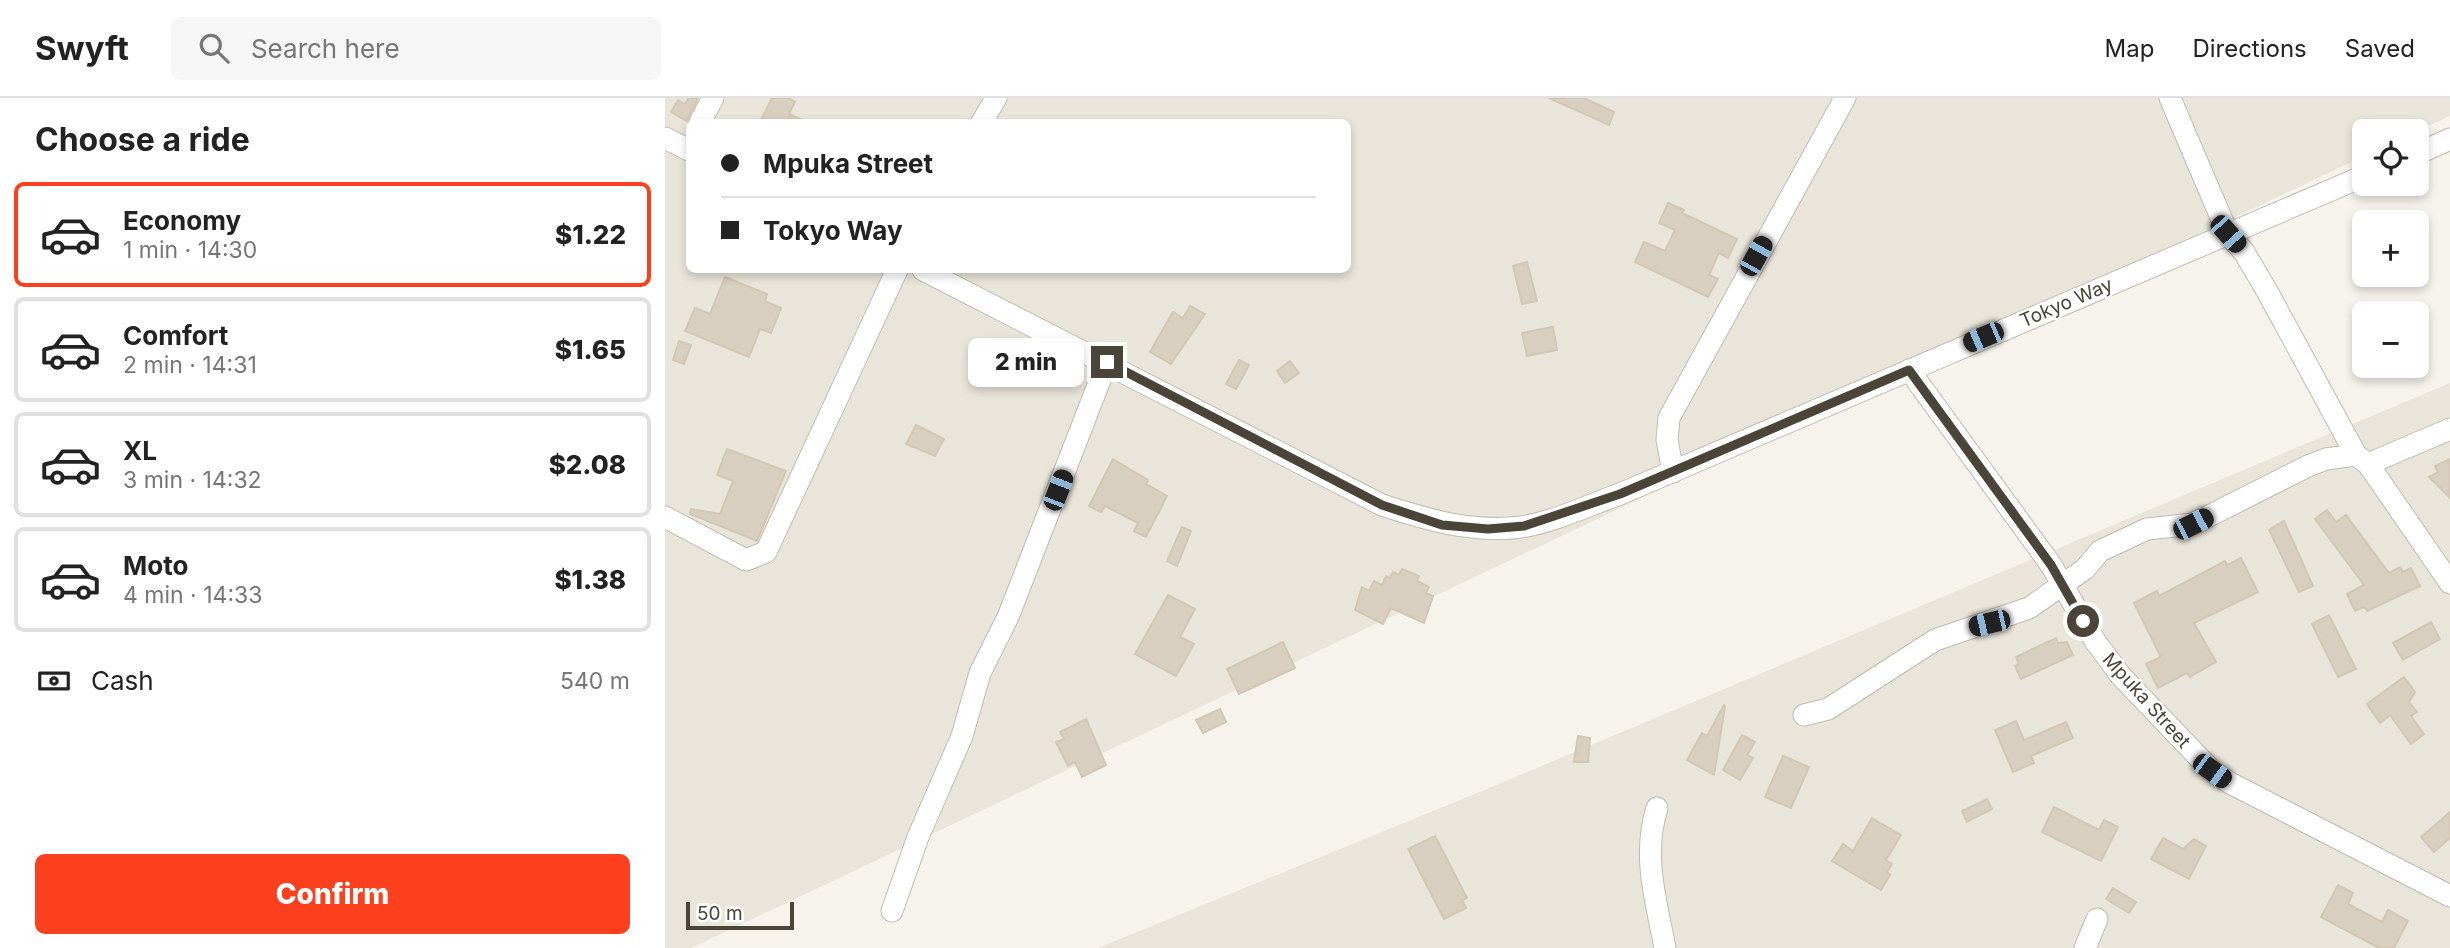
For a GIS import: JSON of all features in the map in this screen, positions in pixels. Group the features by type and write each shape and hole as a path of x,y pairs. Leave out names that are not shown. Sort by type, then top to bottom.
{"street":[{"path":"702,119 713,98"},
{"path":"984,119 996,98"},
{"path":"1673,472 1667,440 1668,418 1845,98"},
{"path":"2170,98 2228,234 2244,252 2362,459 2450,583"},
{"path":"665,138 686,146"},
{"path":"2429,148 2450,139"},
{"name":"Tokyo Way","path":"929,273 1382,505 1442,525 1488,529 1524,526 1620,494 2352,181"},
{"path":"665,517 746,560 766,552 896,273"},
{"path":"892,911 918,838 962,736 980,673 1008,617 1107,362"},
{"name":"Mpuka Street","path":"1909,370 2063,584 2095,641 2121,676 2212,771 2230,783 2450,896"},
{"path":"1804,715 1828,709 1935,640 2016,615 2085,569 2100,551 2147,529 2193,524 2326,459 2362,459 2450,429"},
{"path":"1657,808 1651,827 1650,877 1665,948"},
{"path":"2085,948 2097,919"}],"shaded area":[{"path":"665,98 2450,98 2450,116 2429,126 2429,119 2352,119 2352,162 691,948 665,948"},
{"path":"2450,383 2450,948 1098,948 1482,791"}],"building":[{"path":"689,98 698,98 686,120 671,112 678,100 685,104"},
{"path":"772,98 788,98 795,102 789,114 800,119 762,119"},
{"path":"1549,98 1584,98 1614,112 1609,125"},
{"path":"1668,203 1684,210 1682,213 1737,239 1728,258 1719,253 1709,275 1718,279 1708,297 1635,262 1644,242 1665,251 1675,230 1659,223"},
{"path":"1527,262 1537,301 1522,304 1513,266"},
{"path":"725,277 767,294 765,301 781,308 771,333 760,329 749,357 685,331 695,308 710,314"},
{"path":"1190,306 1205,314 1171,364 1150,352 1173,312 1183,318"},
{"path":"1553,327 1557,350 1527,356 1522,333"},
{"path":"679,341 691,345 684,364 673,360"},
{"path":"1239,360 1249,365 1236,389 1226,384"},
{"path":"1290,361 1299,373 1285,383 1277,371"},
{"path":"916,425 944,439 935,456 906,444"},
{"path":"727,449 786,471 757,541 690,514 691,509 720,514 733,481 717,475"},
{"path":"1113,459 1148,480 1146,484 1167,496 1146,537 1134,531 1138,523 1105,506 1101,512 1089,506"},
{"path":"2450,459 2450,498 2429,477 2438,472 2435,466"},
{"path":"2327,510 2336,522 2346,515 2389,573 2400,567 2403,572 2411,568 2420,586 2367,611 2364,607 2355,611 2347,594 2364,585 2315,519"},
{"path":"2284,521 2313,586 2299,592 2269,530"},
{"path":"1182,527 1191,531 1177,566 1167,561"},
{"path":"2241,558 2258,592 2194,623 2216,662 2190,677 2187,673 2158,688 2146,664 2161,657 2134,603 2157,591 2159,596 2225,561 2227,565"},
{"path":"1402,569 1419,576 1417,581 1429,587 1426,593 1433,596 1424,623 1391,608 1383,624 1355,610 1362,587 1369,591 1374,581 1382,585 1386,576 1390,578 1393,572 1399,575"},
{"path":"1168,595 1195,609 1180,637 1194,644 1176,676 1135,654"},
{"path":"2329,615 2356,669 2338,677 2312,624"},
{"path":"2431,622 2440,639 2403,660 2393,643"},
{"path":"2056,638 2058,643 2067,642 2073,655 2021,679 2015,666 2019,664 2016,657"},
{"path":"1283,642 1295,668 1239,694 1227,669"},
{"path":"2404,677 2415,692 2409,702 2417,712 2411,716 2424,734 2411,744 2390,715 2380,723 2367,704"},
{"path":"1724,705 1714,775 1687,760 1702,733 1707,736"},
{"path":"1220,709 1226,722 1203,733 1196,720"},
{"path":"1086,719 1106,765 1082,777 1075,762 1068,766 1056,742 1064,739 1060,732"},
{"path":"2016,721 2024,740 2066,722 2073,738 2031,756 2034,763 2013,772 1995,730"},
{"path":"1742,735 1755,742 1747,755 1753,758 1740,780 1723,770"},
{"path":"1578,736 1590,738 1588,762 1574,762"},
{"path":"1783,756 1809,767 1791,808 1765,797"},
{"path":"1987,799 1992,809 1967,822 1962,811"},
{"path":"2054,807 2099,830 2104,820 2118,827 2101,861 2042,832"},
{"path":"2450,812 2450,838 2434,852 2421,837"},
{"path":"1872,818 1901,835 1886,860 1892,864 1887,872 1890,875 1881,890 1832,861 1843,844 1853,851"},
{"path":"1435,836 1467,898 1462,900 1466,908 1444,919 1408,849"},
{"path":"2163,838 2183,849 2194,839 2206,846 2189,879 2151,859"},
{"path":"2338,885 2353,893 2348,904 2382,922 2388,910 2408,921 2394,948 2379,948 2321,917"},
{"path":"2113,888 2136,902 2129,913 2106,899"}],"route":[{"path":"1107,362 1382,505 1442,525 1488,529 1524,526 1620,494 1909,370 1969,456 2051,565 2083,621"}]}
